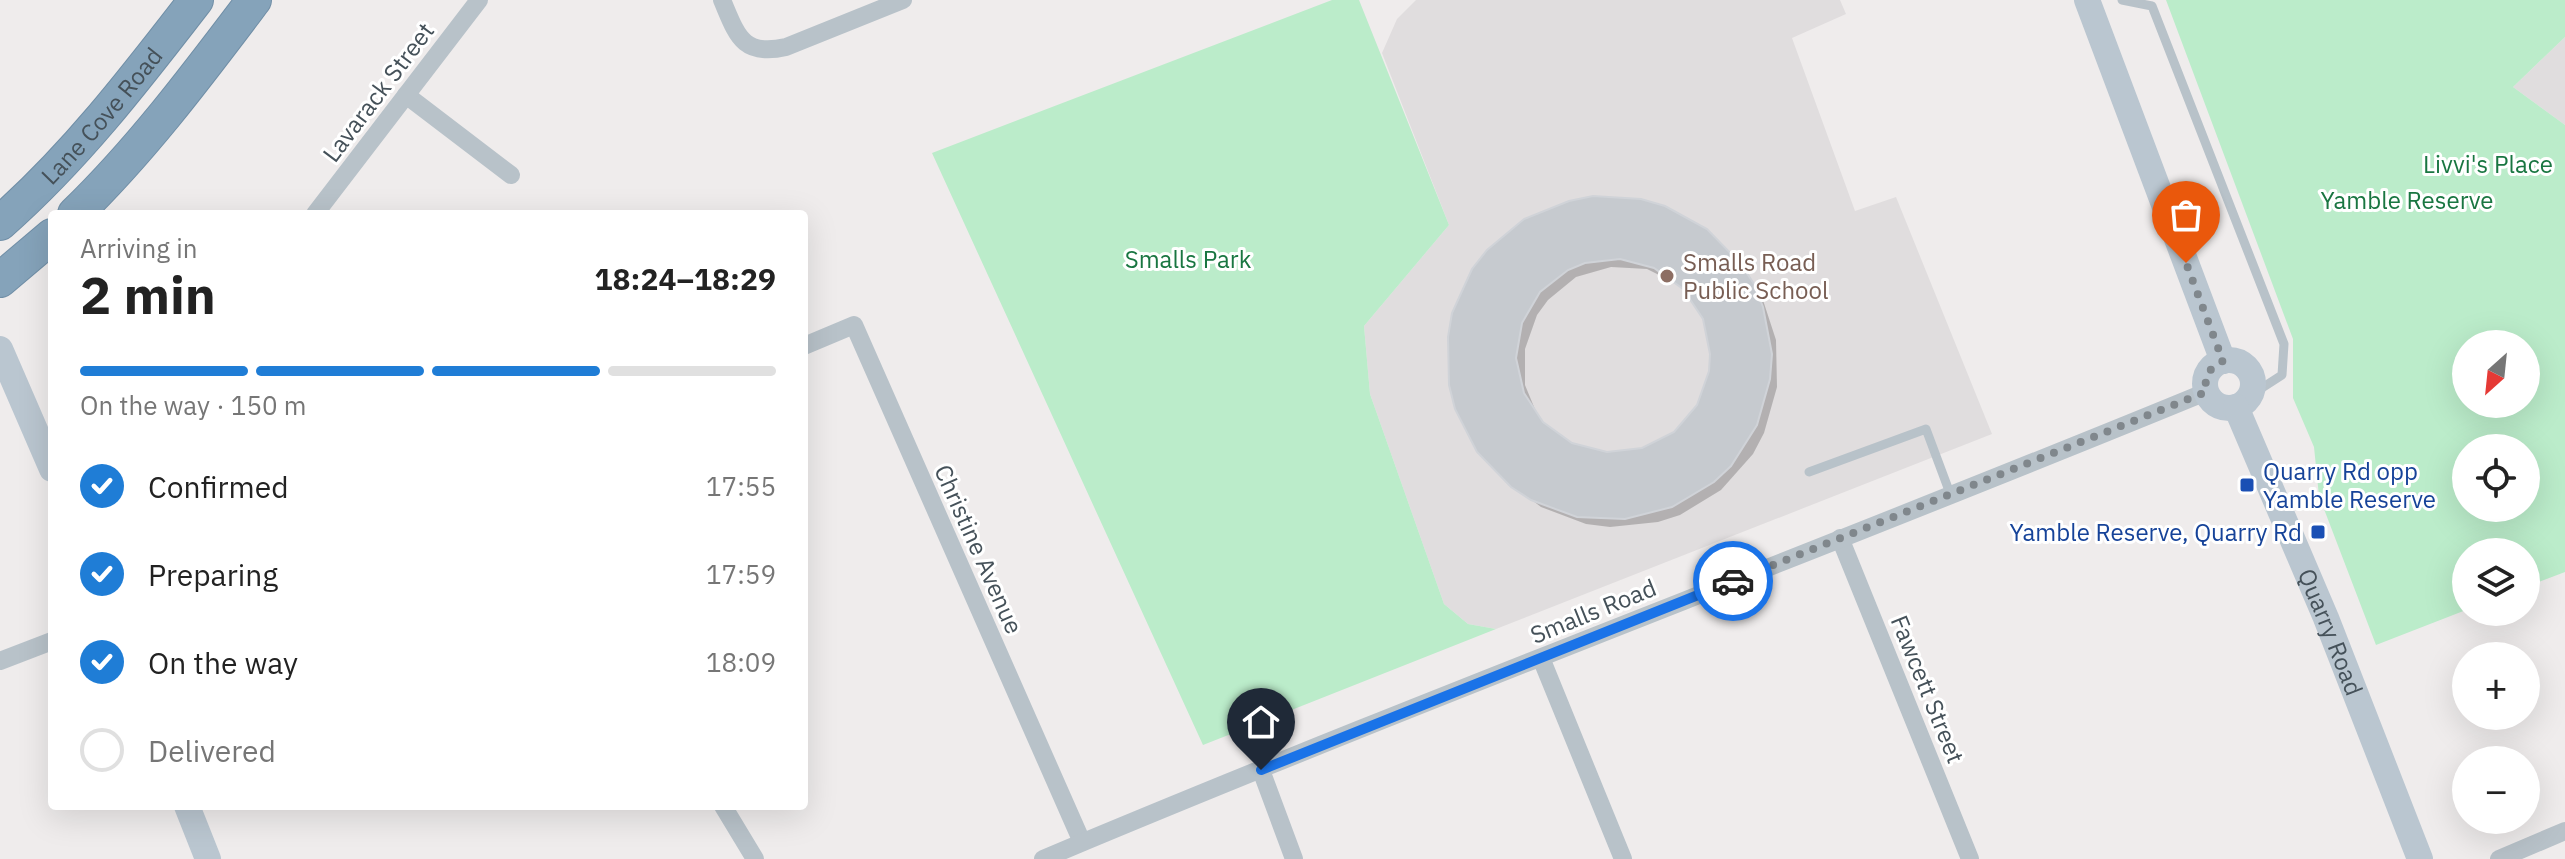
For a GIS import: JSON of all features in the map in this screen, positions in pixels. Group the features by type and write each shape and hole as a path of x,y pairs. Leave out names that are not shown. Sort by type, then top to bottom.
{"highway":[{"name":"Lane Cove Road","path":"0,223 47,179 110,111 196,0"},
{"name":"Lane Cove Road","path":"79,210 166,115 254,0"},
{"path":"0,280 48,239"}],"street":[{"name":"Lavarack Street","path":"318,210 479,0"},
{"path":"722,0 744,42 755,50 770,51 903,0"},
{"path":"2087,0 2223,361"},
{"path":"406,95 511,175"},
{"name":"Christine Avenue","path":"808,344 854,325 1082,842"},
{"path":"0,349 42,424 48,451"},
{"path":"2223,361 2238,362 2250,372 2253,380 2243,401 2229,408 2215,404 2206,392 2206,377 2223,361"},
{"name":"Smalls Road","path":"1043,859 2206,392"},
{"name":"Quarry Road","path":"2243,401 2420,859"},
{"name":"Fawcett Street","path":"1840,538 1970,859"},
{"path":"0,661 48,643"},
{"path":"1541,658 1623,859"},
{"path":"1261,770 1294,859"},
{"path":"189,810 208,859"},
{"path":"725,810 755,859"},
{"path":"2499,859 2565,831"}],"lane":[{"path":"2122,0 2152,6 2284,344 2282,375 2243,401"},
{"path":"1809,472 1926,429 1951,496"}],"shaded area":[{"name":"Smalls Road Public School","path":"1416,0 1840,0 1846,14 1792,38 1855,211 1896,197 1992,434 1496,629 1468,624 1444,604 1370,394 1364,326 1449,225 1382,53 1397,19"},
{"path":"2565,37 2565,125 2513,87"}],"green space":[{"name":"Smalls Park","path":"1332,0 1359,0 1449,225 1364,326 1370,394 1444,604 1468,624 1496,629 1203,745 932,153"},
{"name":"Yamble Reserve","path":"2166,0 2565,0 2565,37 2513,87 2565,125 2565,572 2540,582 2540,538 2452,538 2452,615 2376,645 2319,496 2314,447 2293,398 2293,339"}],"building":[{"path":"1593,196 1641,199 1665,206 1707,229 1741,264 1754,284 1763,307 1772,354 1770,379 1757,425 1731,466 1714,482 1672,507 1625,519 1577,517 1531,500 1511,487 1477,452 1455,409 1449,385 1448,337 1452,313 1472,269 1487,250 1524,219 1569,201","holes":["1620,259 1654,268 1683,289 1703,319 1710,354 1709,371 1697,405 1674,432 1642,448 1607,452 1572,443 1543,422 1524,393 1516,358 1522,323 1540,292 1568,270 1585,263"]}],"way so far":[{"path":"1733,581 2206,392 2206,377 2215,364 2223,361 2186,263"}],"place":[{"name":"Smalls Road Public School","path":"1667,276"},
{"name":"Quarry Rd opp Yamble Reserve","path":"2247,485"},
{"name":"Yamble Reserve, Quarry Rd","path":"2318,532"}],"route":[{"path":"1261,770 1733,581"}],"park label":[{"name":"Livvi's Place","path":"2488,164"}]}
